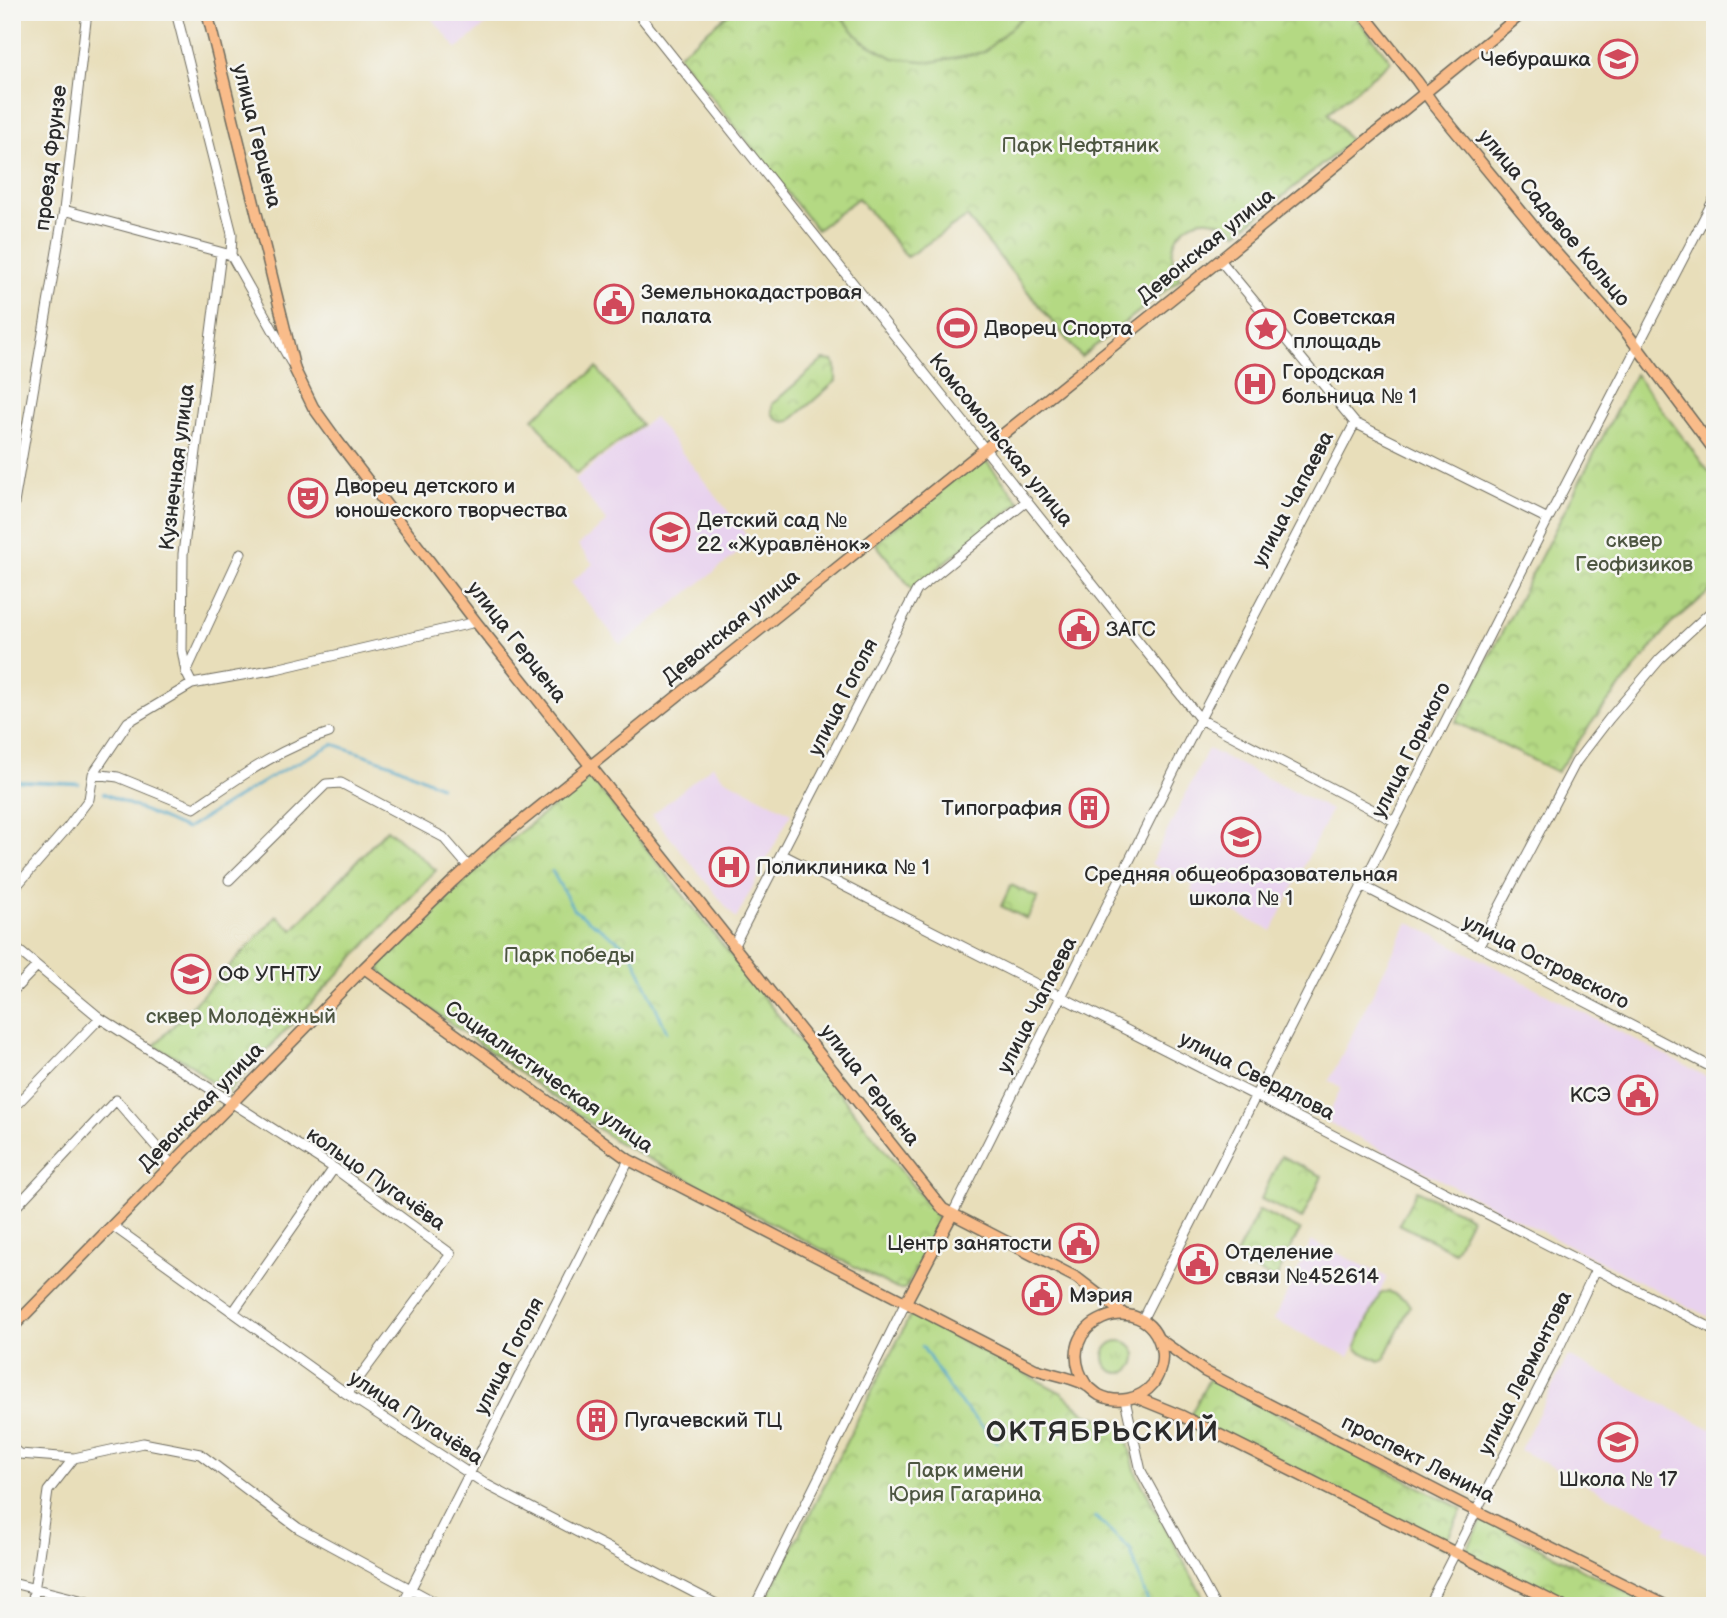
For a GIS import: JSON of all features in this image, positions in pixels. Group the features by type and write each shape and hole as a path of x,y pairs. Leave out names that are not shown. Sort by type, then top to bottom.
{"main road":[{"name":"улица Герцена","path":"207,12 295,370 313,407 476,622 943,1209 952,1215"},
{"name":"улица Садовое Кольцо","path":"1362,12 1543,238 1637,346 1715,451"},
{"name":"Девонская улица","path":"12,1328 172,1165 234,1106 364,968 468,867 590,765 1220,260 1524,12"},
{"name":"Социалистическая улица","path":"364,968 629,1160 906,1302"},
{"name":"улица Чапаева","path":"906,1302 952,1215"},
{"path":"952,1215 1077,1278 1125,1315 1142,1320 1157,1336 1161,1348 1160,1372 1146,1391 1130,1398"},
{"path":"906,1302 1035,1369 1087,1385 1102,1396 1130,1398 1182,1416 1562,1606"},
{"path":"1087,1385 1077,1365 1079,1342 1084,1332 1102,1318 1125,1315"},
{"name":"проспект Ленина","path":"1157,1336 1177,1354 1204,1371 1667,1606"}],"street":[{"name":"проезд Фрунзе","path":"12,514 64,210 86,12"},
{"name":"Кузнечная улица","path":"176,12 232,234 226,254 183,554 181,650 192,684"},
{"name":"Комсомольская улица","path":"637,12 1200,719 1394,821"},
{"name":"улица Горького","path":"1142,1320 1548,519 1715,197"},
{"path":"64,210 226,254 295,370"},
{"path":"1220,260 1355,423 1548,519"},
{"name":"улица Чапаева","path":"952,1215 1200,719 1355,423"},
{"name":"улица Гоголя","path":"734,945 783,855 917,590 1027,501"},
{"path":"186,672 241,553"},
{"path":"1479,946 1576,762 1660,659 1715,608"},
{"path":"12,891 89,799 93,774 128,722 192,684 276,669 476,622"},
{"path":"93,774 118,777 194,808 261,763 306,740 329,733"},
{"path":"229,880 326,783 341,783 443,837 468,867"},
{"name":"улица Свердлова","path":"783,855 1715,1330"},
{"name":"улица Островского","path":"1361,886 1715,1069"},
{"name":"кольцо Пугачёва","path":"12,944 36,967 100,1018 334,1168 451,1254 347,1394"},
{"path":"12,992 36,967"},
{"path":"12,1109 100,1018"},
{"path":"12,1211 116,1101 172,1165"},
{"name":"улица Гоголя","path":"402,1606 629,1160"},
{"path":"234,1311 334,1168"},
{"name":"улица Пугачёва","path":"113,1226 347,1394 486,1485 720,1606"},
{"name":"улица Лермонтова","path":"1428,1606 1555,1356 1596,1269"},
{"name":"улица Чапаева","path":"755,1606 906,1302"},
{"path":"1130,1398 1141,1471 1215,1606"},
{"path":"12,1448 19,1454 74,1458 143,1443 200,1454 298,1528 442,1606"},
{"path":"32,1606 48,1491 74,1458"},
{"path":"12,1583 104,1606"}],"shaded area":[{"path":"427,12 501,12 457,49"},
{"name":"Детский сад № 22 «Журавлёнок»","path":"654,417 752,542 621,645 571,582 593,564 578,545 607,522 574,480"},
{"name":"Средняя общеобразовательная школа № 1","path":"1208,749 1331,810 1272,931 1191,891 1193,885 1151,864"},
{"name":"Поликлиника № 1","path":"713,765 722,777 791,813 736,919 652,815"},
{"path":"1408,922 1715,1081 1715,1320 1325,1121 1341,1088 1329,1081"},
{"path":"1312,1241 1387,1277 1349,1357 1274,1320"},
{"name":"Школа № 17","path":"1568,1356 1715,1431 1715,1558 1665,1532 1668,1526 1520,1450"}],"green space":[{"name":"Парк Нефтяник","path":"731,12 1352,12 1391,61 1328,113 1351,141 1237,233 1223,223 1209,220 1185,227 1177,237 1173,249 1174,264 1180,279 1081,357 967,217 907,257 858,198 817,230 678,55"},
{"path":"837,12 1028,12 984,52 932,62 893,58 862,41"},
{"path":"823,360 833,361 836,366 836,381 790,421 776,419 772,413 772,404"},
{"path":"597,368 641,425 576,474 533,418"},
{"name":"cквер Геофизиков","path":"1635,374 1715,480 1715,587 1670,625 1595,718 1557,772 1456,722"},
{"path":"982,456 1020,502 912,589 875,543"},
{"name":"Парк победы","path":"588,779 594,782 935,1214 938,1219 937,1229 905,1289 897,1289 617,1142 383,975 380,968 383,962 491,855"},
{"name":"сквер Молодёжный","path":"387,829 436,870 225,1095 191,1064 154,1046 277,916 293,930"},
{"path":"1011,885 1038,898 1027,919 1001,906"},
{"path":"1281,1156 1322,1176 1302,1219 1261,1199"},
{"path":"1417,1190 1471,1218 1454,1252 1399,1224"},
{"path":"1259,1210 1300,1230 1275,1280 1234,1259"},
{"path":"1388,1291 1406,1300 1410,1306 1385,1358 1380,1361 1359,1351 1356,1346 1380,1294"},
{"name":"Парк имени Юрия Гагарина","path":"911,1314 1062,1393 1086,1414 1107,1421 1122,1421 1136,1473 1208,1606 763,1606"},
{"path":"1120,1341 1131,1346 1136,1357 1131,1368 1120,1373 1109,1368 1104,1357 1109,1346"},
{"path":"1209,1379 1462,1509 1443,1548 1189,1418"},
{"path":"1483,1519 1654,1606 1561,1606 1463,1557"}],"waterway":[{"path":"103,793 186,829 276,774 333,744 392,764 440,786"},
{"path":"12,781 79,784"},
{"path":"552,871 574,910 630,949 667,1032"},
{"path":"922,1346 954,1396 997,1442"},
{"path":"1095,1517 1130,1549 1149,1606"}],"place":[{"name":"Чебурашка","path":"1618,59"},
{"name":"Земельнокадастровая палата","path":"614,304"},
{"name":"Дворец Спорта","path":"957,328"},
{"name":"Советская площадь","path":"1266,329"},
{"name":"Городская больница № 1","path":"1255,384"},
{"name":"Дворец детского и юношеского творчества","path":"308,498"},
{"name":"Детский сад № 22 «Журавлёнок»","path":"670,532"},
{"name":"ЗАГС","path":"1079,629"},
{"name":"Типография","path":"1089,808"},
{"name":"Средняя общеобразовательная школа № 1","path":"1241,837"},
{"name":"Поликлиника № 1","path":"729,867"},
{"name":"ОФ УГНТУ","path":"191,974"},
{"name":"КСЭ","path":"1638,1095"},
{"name":"Центр занятости","path":"1079,1243"},
{"name":"Отделение связи №452614","path":"1198,1264"},
{"name":"Мэрия","path":"1042,1295"},
{"name":"Пугачевский ТЦ","path":"597,1420"},
{"name":"Школа № 17","path":"1618,1442"}],"district":[{"name":"ОКТЯБРЬСКИЙ","path":"1103,1432"}]}
